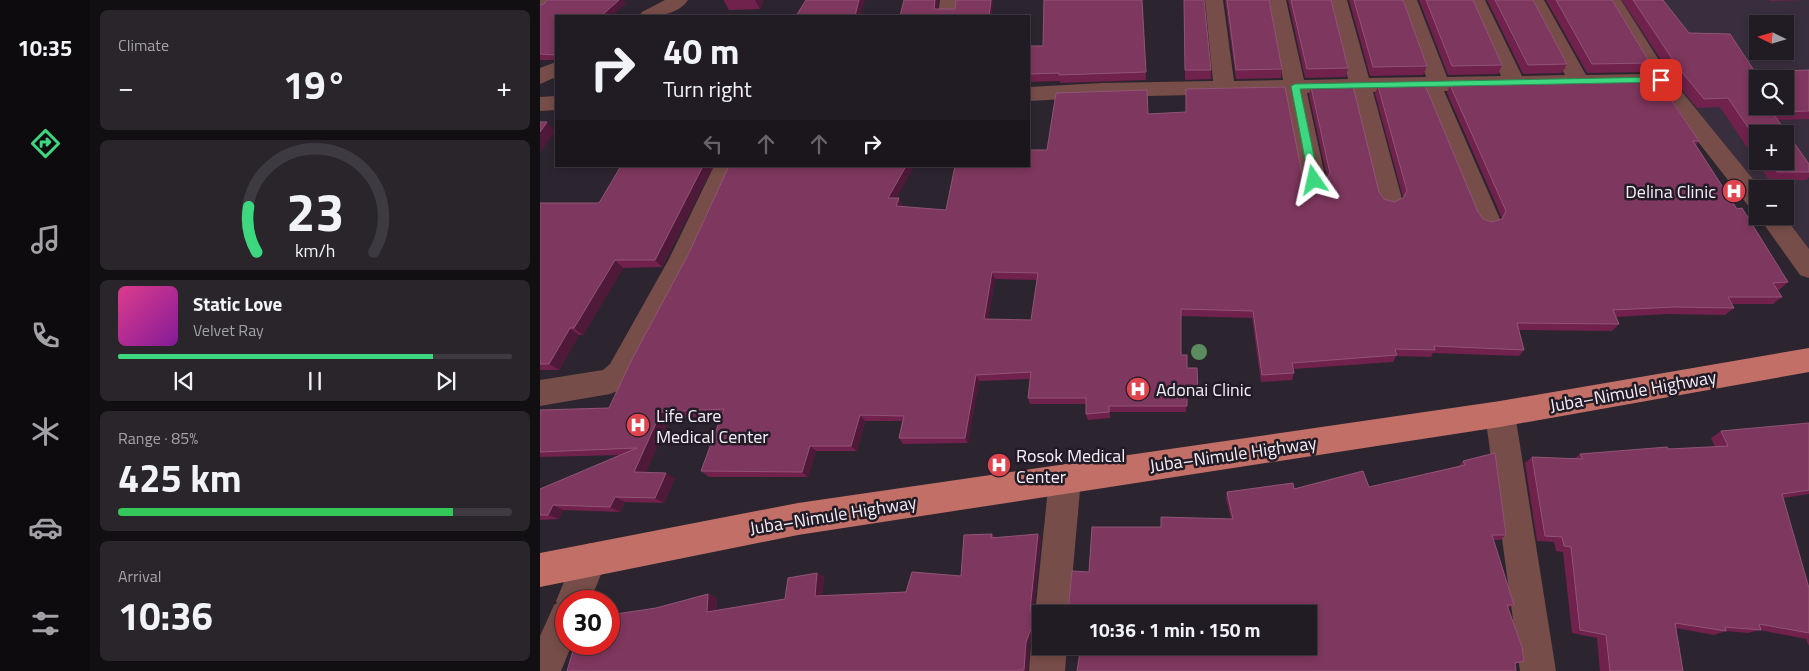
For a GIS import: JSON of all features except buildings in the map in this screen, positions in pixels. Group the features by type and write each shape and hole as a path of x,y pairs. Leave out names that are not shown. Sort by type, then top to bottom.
{"main road":[{"name":"Juba–Nimule Highway","path":"540,570 798,519 1500,414 1809,360"}],"street":[{"path":"540,5 546,0"},
{"path":"651,15 679,0"},
{"path":"947,15 949,0"},
{"path":"1214,0 1224,88"},
{"path":"1277,0 1314,180"},
{"path":"1338,0 1362,85 1390,199"},
{"path":"1408,0 1435,84 1488,219"},
{"path":"1476,0 1514,82"},
{"path":"1535,0 1579,81"},
{"path":"1612,0 1661,80 1749,191"},
{"path":"540,77 555,69"},
{"path":"1030,94 1295,86 1661,80"},
{"path":"540,104 555,103"},
{"path":"540,393 610,381 620,373 680,262 726,167"},
{"path":"1777,225 1809,268"},
{"path":"1500,414 1538,671"},
{"path":"1053,605 1065,479"},
{"path":"578,590 590,560"},
{"path":"543,671 555,642"},
{"path":"1047,671 1048,655"}],"shaded area":[{"path":"1621,0 1809,0 1809,253 1789,225 1794,225 1794,180 1752,180 1732,158 1672,78"}],"place":[{"name":"Delina Clinic","path":"1734,191"},
{"name":"Adonai Clinic","path":"1138,389"},
{"name":"Life Care Medical Center","path":"638,425"},
{"name":"Rosok Medical Center","path":"999,465"}],"route":[{"path":"1314,180 1295,86 1661,80"}]}
